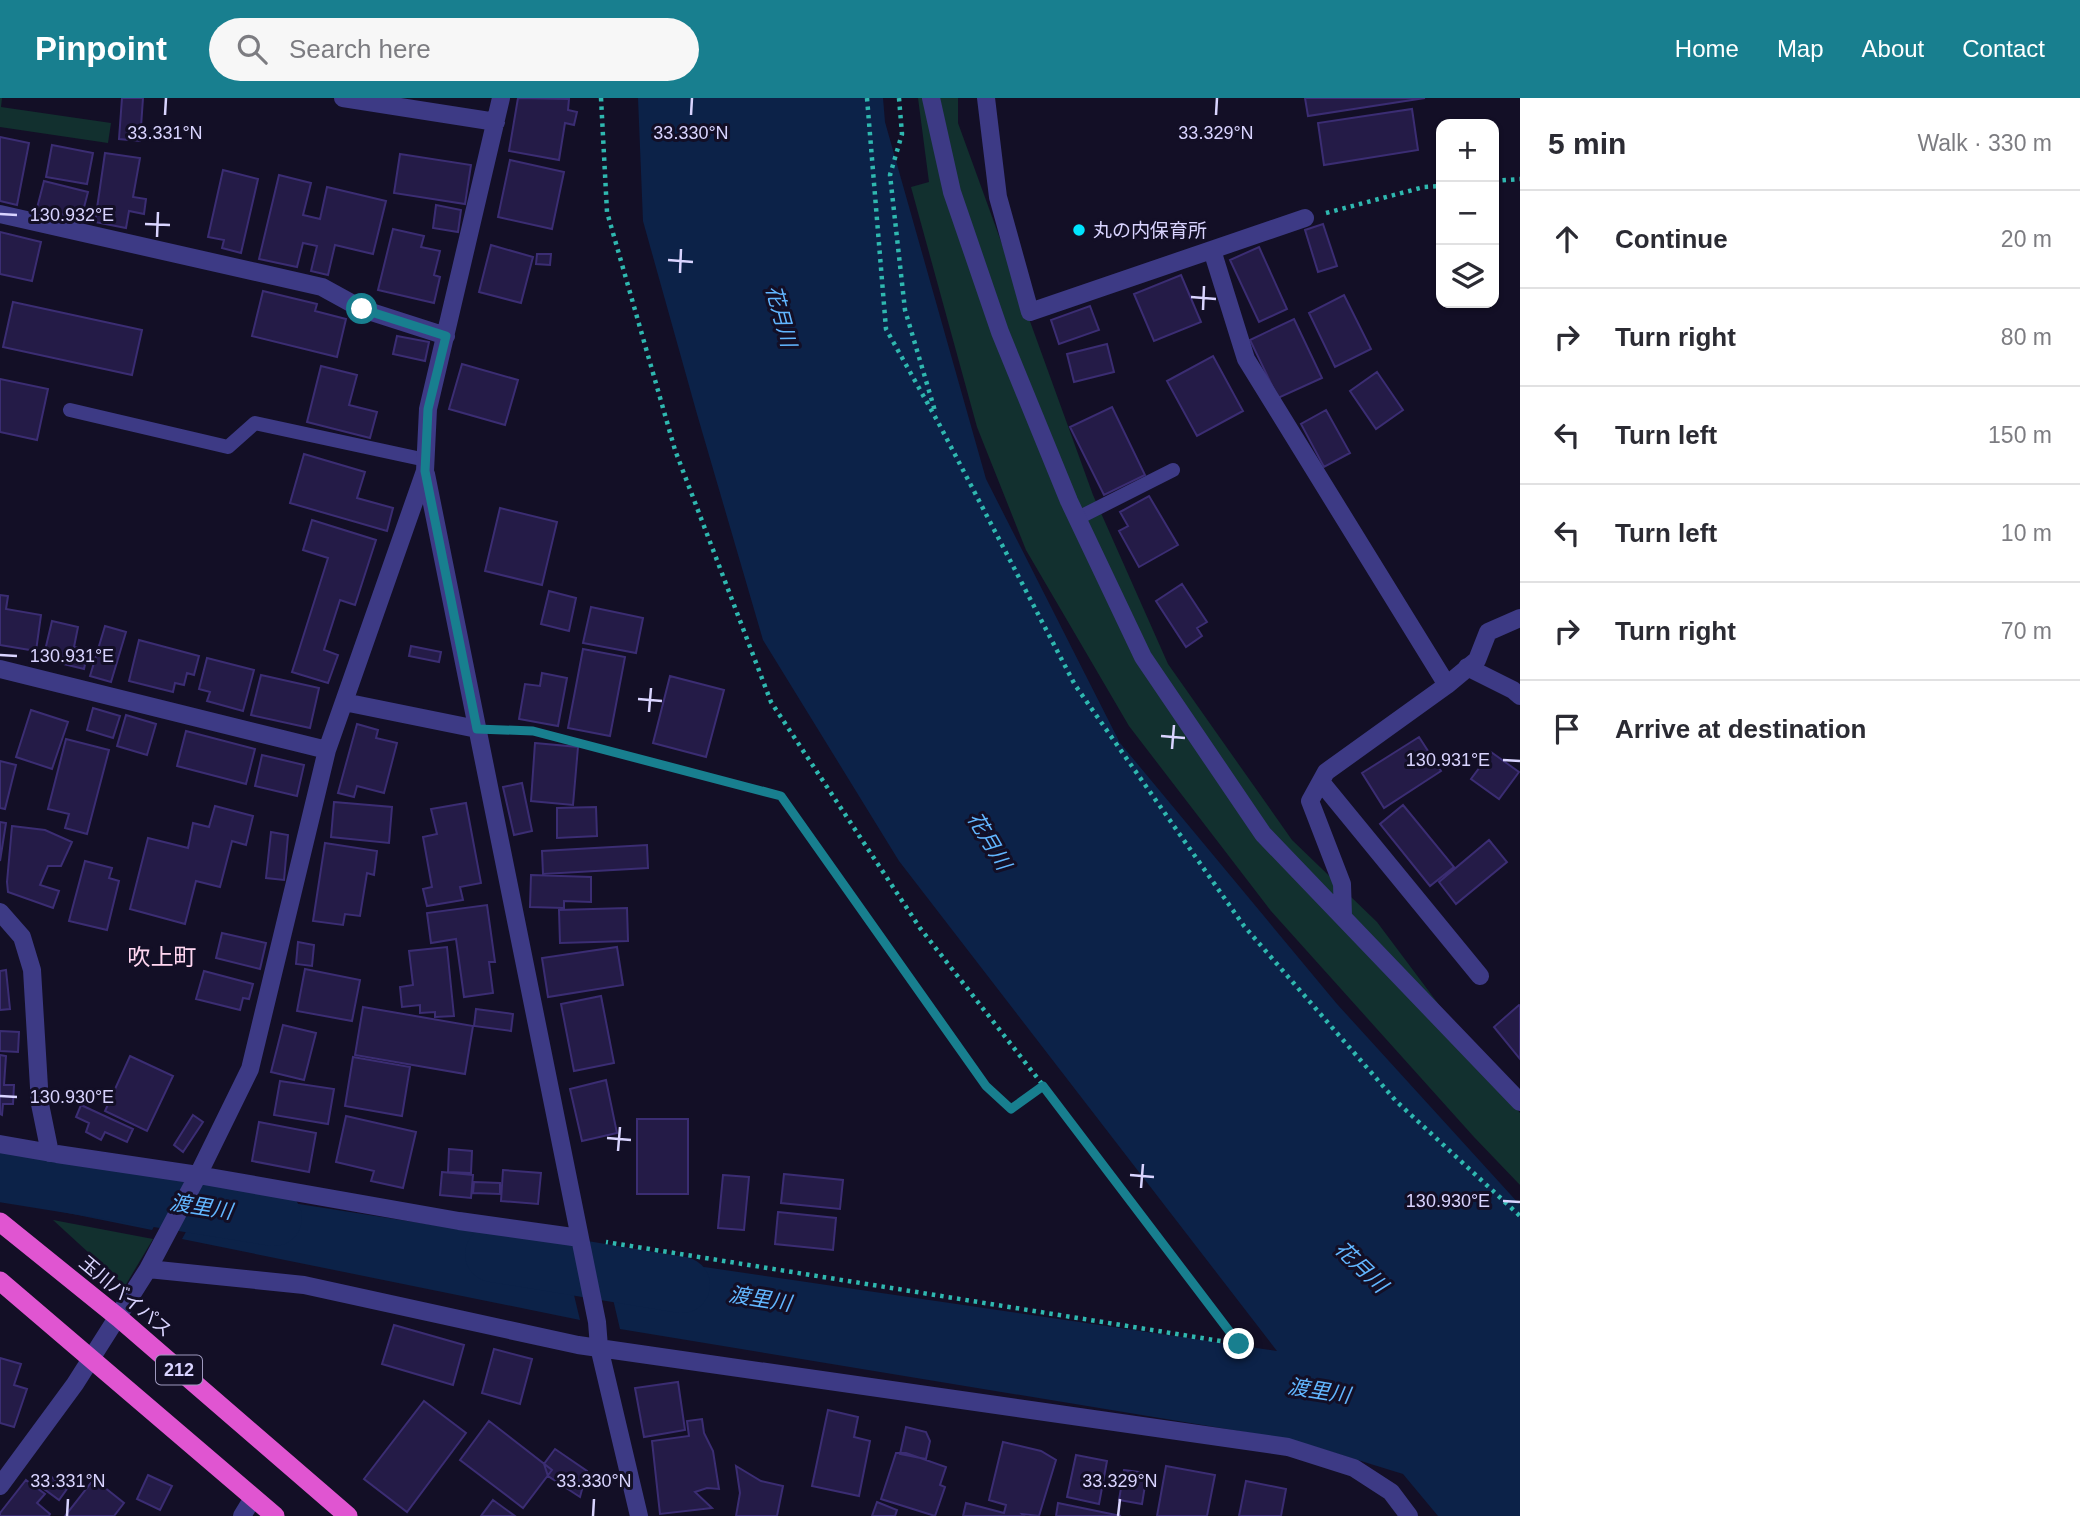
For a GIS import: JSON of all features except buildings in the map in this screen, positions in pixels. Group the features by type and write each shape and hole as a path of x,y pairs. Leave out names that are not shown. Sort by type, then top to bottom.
{"highway":[{"name":"玉川バイパス","path":"4,1225 119,1318 348,1516"},
{"name":"212","path":"0,1282 275,1516"}],"street":[{"path":"343,98 496,122"},
{"path":"501,98 428,409 426,466 597,1322 599,1347 639,1516"},
{"path":"931,98 952,192 1000,332 1078,518 1143,657 1263,834 1520,1102"},
{"path":"987,98 998,197 1030,312 1305,218"},
{"path":"0,214 322,287 362,309 446,336"},
{"path":"1212,250 1247,359 1447,685"},
{"path":"0,1486 75,1384 119,1318 198,1175 250,1069 327,750 426,466"},
{"path":"1343,916 1342,884 1310,801 1326,772 1447,685 1477,660 1488,632 1520,618"},
{"path":"1467,667 1520,696"},
{"path":"0,669 327,750"},
{"path":"344,702 477,729"},
{"path":"1321,782 1480,976"},
{"path":"0,912 22,937 32,970 40,1104 50,1153"},
{"path":"0,1144 198,1175 459,1221 580,1238"},
{"path":"148,1269 304,1285 578,1345 1288,1447 1354,1468 1391,1492 1409,1516"},
{"path":"242,1516 253,1498"}],"lane":[{"path":"70,410 228,447 255,423 426,466"},
{"path":"1078,518 1173,470"}],"path":[{"path":"580,1238 1239,1344 920,928 771,702 675,450 607,212 601,98"},
{"path":"867,98 886,329 1076,685 1244,926 1396,1101 1520,1216"},
{"path":"899,98 902,134 890,175 905,310 938,422"},
{"path":"1499,180 1520,178"},
{"path":"1305,218 1423,187 1436,186"},
{"path":"477,729 533,731 781,796 986,1086 1011,1109 1043,1086"}],"green space":[{"path":"0,98 1,107 111,123 108,143 0,127"},
{"path":"918,98 958,98 958,123 1093,495 1168,664 1292,840 1377,922 1520,1113 1520,1185 1271,911 1129,726 1026,550 977,427 911,187 929,182"},
{"path":"53,1220 153,1239 125,1286"}],"water":[{"name":"花月川","path":"638,98 883,98 885,122 986,479 1120,743 1337,1004 1520,1205 1520,1516 1438,1516 1403,1474 1293,1440 620,1329 602,1252 1277,1351 899,861 763,640 643,221"},
{"path":"0,1165 176,1189 152,1230 43,1208 0,1172"},
{"path":"209,1190 562,1245 580,1320 182,1239"}],"waterway":[{"name":"渡里川","path":"0,1174 274,1218"},
{"name":"渡里川","path":"493,1254 682,1285"}],"place":[{"name":"丸の内保育所","path":"1079,230"}],"district":[{"name":"吹上町","path":"162,957"}],"route":[{"path":"362,309 446,336 428,409 425,471 477,729 533,731 781,796 986,1086 1011,1109 1043,1086 1239,1344"}]}
